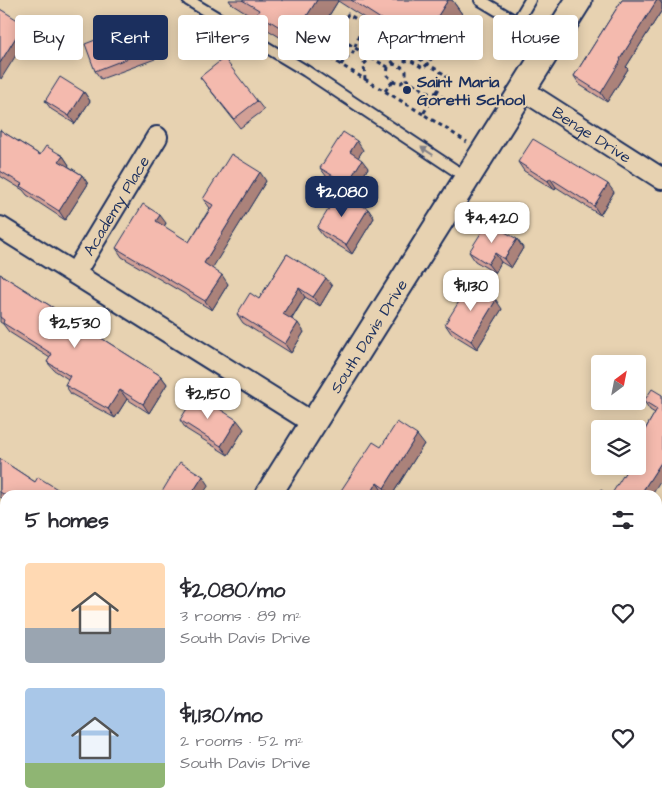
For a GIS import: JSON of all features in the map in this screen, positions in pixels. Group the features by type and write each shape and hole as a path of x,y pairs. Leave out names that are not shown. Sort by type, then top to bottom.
{"street":[{"name":"South Davis Drive","path":"271,490 579,0"},
{"name":"Benge Drive","path":"523,90 662,179"},
{"name":"Academy Place","path":"75,273 157,138"},
{"path":"0,226 313,423"}],"lane":[{"path":"188,0 306,71 468,178"},
{"path":"480,0 517,22 530,0"}],"path":[{"path":"347,15 359,21"},
{"path":"341,65 345,58 352,55 359,36"},
{"path":"349,43 359,50"},
{"path":"333,60 463,140"},
{"path":"365,80 364,64 369,60"},
{"path":"375,60 388,67"},
{"path":"391,60 406,71 406,79"},
{"path":"401,66 405,61 410,60 424,68 428,64"},
{"path":"422,60 447,76 423,114"},
{"path":"388,67 394,64"},
{"path":"388,67 388,75 393,81 400,82 406,79"},
{"path":"406,79 425,91 436,93 446,99"},
{"path":"385,91 393,81"}],"building":[{"path":"242,0 317,0 307,15 278,15 278,26 268,20 268,15 257,13 259,10"},
{"path":"351,0 448,0 438,15 375,15"},
{"path":"622,0 657,0 601,93 574,76"},
{"path":"0,9 15,18 15,39 0,63"},
{"path":"93,41 93,60 123,60 95,71 85,44"},
{"path":"221,60 226,60 257,101 234,119 200,77"},
{"path":"60,77 84,92 69,116 45,101"},
{"path":"0,130 40,155 46,146 63,156 59,161 82,175 59,211 20,186 22,184 0,171"},
{"path":"343,132 357,141 350,152 362,160 347,184 320,168"},
{"path":"533,139 608,184 594,206 550,178 548,181 518,162"},
{"path":"231,154 260,172 204,263 222,275 205,301 116,248 143,204 160,215 156,221 189,242 213,205 203,199"},
{"path":"339,192 368,209 346,245 317,228"},
{"path":"488,222 517,239 504,259 495,253 488,264 469,252"},
{"path":"287,254 326,278 313,297 299,288 283,314 298,323 285,344 237,314 250,293 259,299"},
{"path":"0,274 161,376 143,404 120,390 108,409 65,385 70,376 47,362 52,354 3,323 4,320 0,317"},
{"path":"470,284 496,300 471,341 445,324"},
{"path":"652,389 662,395 662,461 643,490 614,490 624,475 646,475 646,428 657,409 646,402 646,398"},
{"path":"196,394 237,420 221,446 180,420"},
{"path":"397,422 417,435 384,488 377,483 373,490 341,490 373,442 381,447"},
{"path":"0,459 35,482 38,477 59,490 0,490"},
{"path":"180,462 203,476 194,490 163,490"}],"place":[{"name":"Saint Maria Goretti School","path":"407,90"}]}
